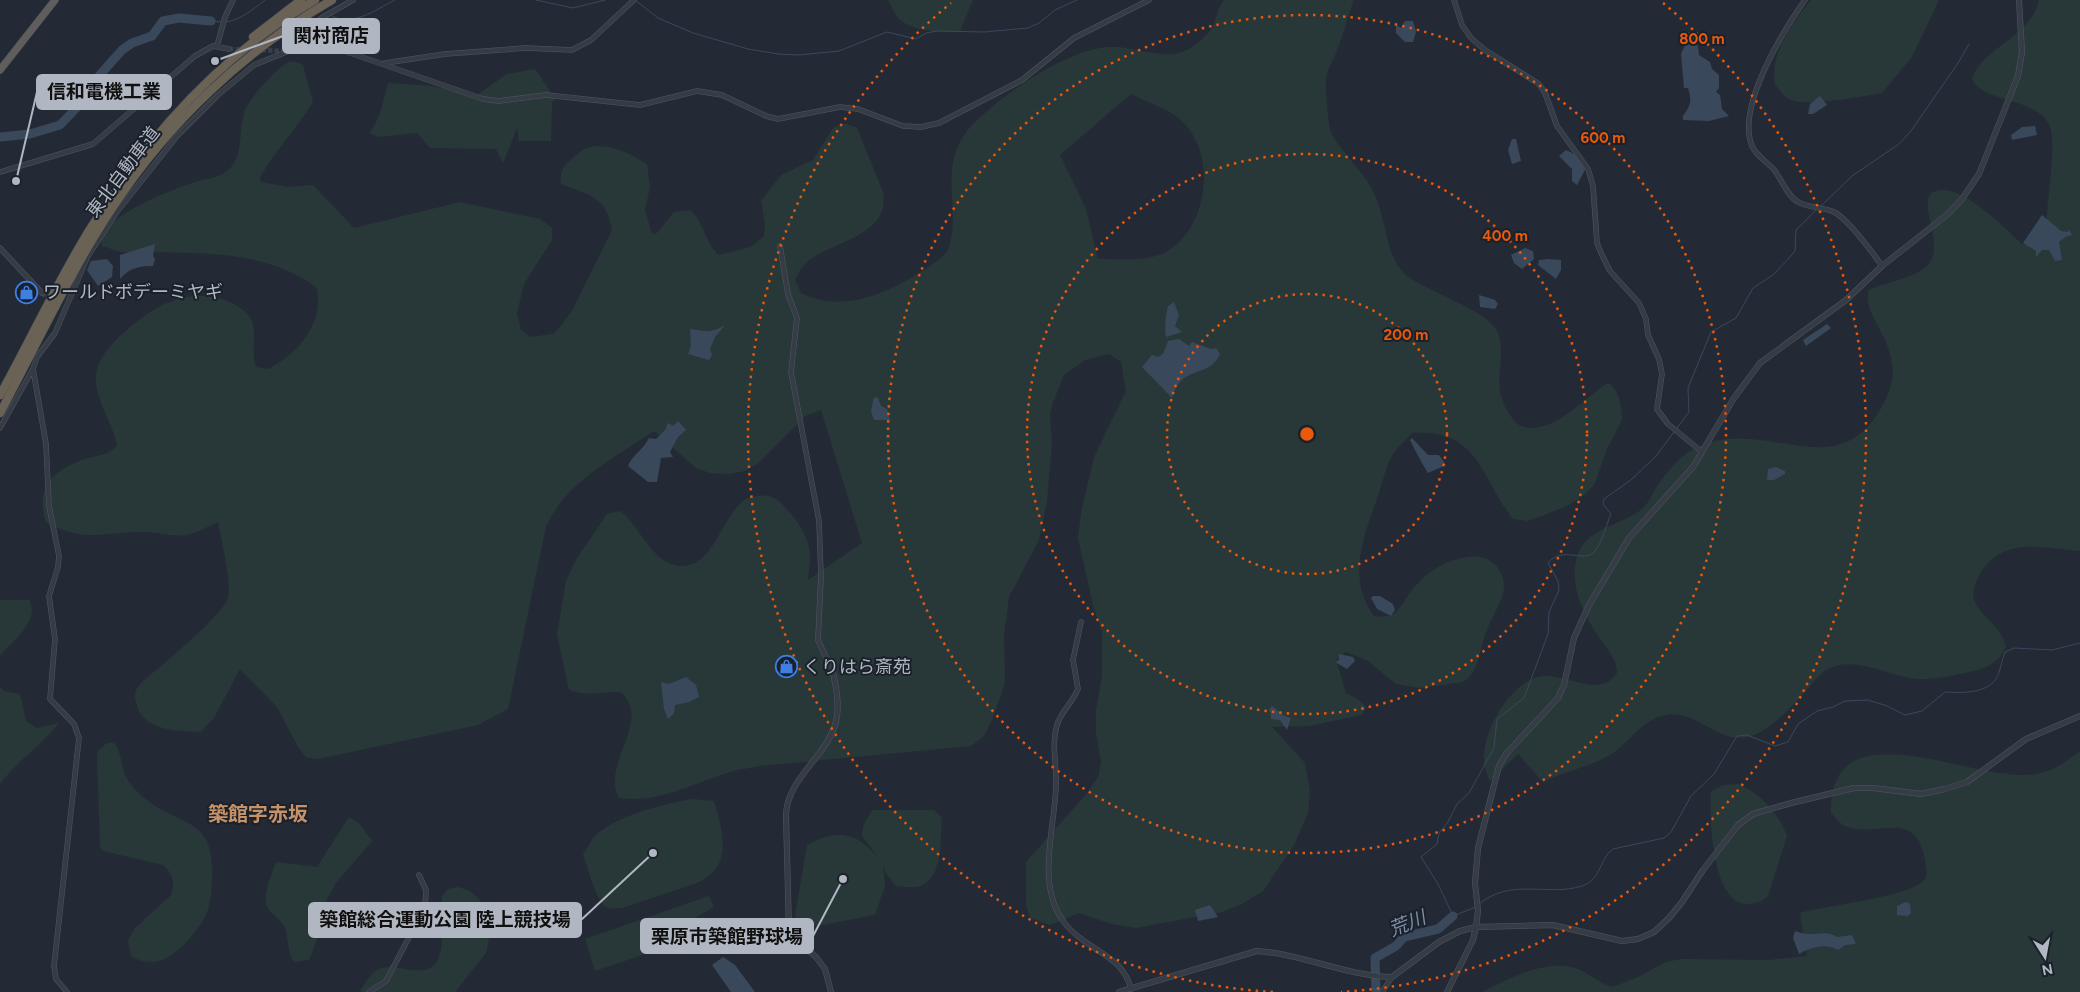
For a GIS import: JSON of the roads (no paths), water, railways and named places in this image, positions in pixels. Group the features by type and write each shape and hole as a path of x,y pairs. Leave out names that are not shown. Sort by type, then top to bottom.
{"highway":[{"path":"0,70 55,0"},
{"path":"288,13 301,0"},
{"name":"東北自動車道","path":"0,396 75,255 108,200 163,128 250,40 288,13 317,2 332,0"},
{"name":"東北自動車道","path":"0,413 80,261 114,206 136,175 170,134 207,95 252,55 300,20 317,2"}],"street":[{"path":"217,46 225,16 233,0"},
{"path":"297,48 299,35 323,17 353,0"},
{"path":"383,63 453,53 526,48 572,50 591,40 634,0"},
{"path":"0,428 33,369 37,357 55,333 88,256 116,213 177,136 218,95 254,65 297,48 318,43 383,63 483,99 499,101 546,95 640,105 697,91 722,95 766,116 778,118 840,107 858,109 903,126 921,127 939,123 1022,80 1074,38 1149,0"},
{"path":"1454,0 1462,25 1471,38 1484,50 1539,84 1546,93 1557,126 1588,169 1595,201 1597,242 1610,271 1639,303 1648,336 1659,359 1662,374 1657,409 1668,424 1702,452"},
{"path":"1805,0 1792,18 1753,97 1748,120 1752,145 1796,201 1840,215 1882,266"},
{"path":"1447,992 1473,940 1476,927 1478,909 1475,883 1478,848 1499,766 1506,754 1558,698 1564,686 1574,638 1589,605 1629,538 1693,467 1734,398 1760,363 1846,300 1882,266 1948,214 1979,174 2018,76 2022,52 2019,0"},
{"path":"0,172 93,144 195,56 208,48 217,46 229,49"},
{"path":"780,246 788,294 797,318 791,372 818,520 821,576 818,640 833,673 837,694 837,716 830,738 791,792 786,805 789,931 802,946 816,957 825,969 831,992"},
{"path":"0,248 42,293"},
{"path":"58,309 62,315"},
{"path":"33,369 46,444 49,506 59,556 58,567 49,596 55,639 50,699 74,724 79,738 54,966 56,979 67,992"},
{"path":"1081,622 1073,660 1078,689 1062,714 1055,736 1056,788 1050,825 1049,876 1055,902 1065,924 1074,934 1123,969 1128,976 1130,988"},
{"path":"1382,992 1392,977 1439,942 1460,931 1476,927 1553,925 1622,942 1638,939 1654,932 1669,918 1738,825 1753,814 1854,788 1873,788 1921,794 1945,789 1967,782 2026,738 2080,716"},
{"path":"369,992 386,981 425,907 426,890 424,881 419,875"},
{"path":"1119,992 1257,951 1278,952 1365,973 1392,977"}],"water":[{"path":"1405,21 1413,21 1416,32 1413,42 1405,42 1396,33 1396,25 1401,28"},
{"path":"1690,32 1697,39 1699,55 1710,62 1712,69 1719,75 1719,88 1716,92 1720,95 1722,109 1729,116 1709,121 1683,120 1683,116 1689,106 1690,96 1688,88 1684,88 1681,54 1685,45 1685,33"},
{"path":"1820,96 1827,105 1813,114 1808,114 1810,104"},
{"path":"2035,126 2037,135 2012,140 2011,135 2022,127"},
{"path":"1512,139 1516,139 1521,161 1512,164 1508,150"},
{"path":"1566,150 1578,156 1585,170 1577,185 1572,181 1572,169 1559,156"},
{"path":"2042,215 2061,231 2068,232 2069,229 2072,235 2065,237 2059,242 2062,260 2055,261 2049,250 2042,250 2036,257 2036,251 2023,243"},
{"path":"155,244 153,266 135,268 127,272 120,279 120,255"},
{"path":"1525,248 1533,251 1534,259 1522,269 1514,263 1511,255"},
{"path":"107,259 113,266 112,277 98,286 87,270 91,261"},
{"path":"1539,260 1561,260 1561,270 1556,279 1538,265"},
{"path":"1479,295 1495,300 1498,304 1495,309 1480,307"},
{"path":"1174,302 1179,315 1175,326 1182,332 1166,337 1165,325 1168,306"},
{"path":"1827,324 1831,328 1806,346 1803,340"},
{"path":"725,325 715,337 710,349 712,355 709,360 688,354 691,346 690,329 712,331"},
{"path":"1179,339 1189,346 1192,342 1211,349 1216,348 1220,354 1209,367 1182,380 1176,387 1172,398 1142,367 1152,355 1158,357 1163,354 1168,341"},
{"path":"874,397 878,398 881,406 887,409 890,420 874,420 871,411"},
{"path":"678,421 686,430 678,437 670,452 673,457 661,458 657,482 648,482 628,466 649,438 656,439 665,430 668,423 673,426"},
{"path":"1412,438 1428,455 1439,455 1446,465 1428,473 1410,440"},
{"path":"1776,467 1785,471 1785,474 1774,480 1767,480 1768,469"},
{"path":"1373,596 1380,596 1393,604 1395,610 1391,616 1377,609 1371,598"},
{"path":"1339,654 1353,657 1355,661 1347,669 1335,662 1339,660"},
{"path":"686,677 696,685 699,697 689,702 675,705 674,713 668,719 664,709 661,682 669,684"},
{"path":"1272,706 1284,716 1291,718 1287,730 1280,720 1271,719 1269,710"},
{"path":"1906,902 1910,904 1911,913 1908,916 1897,915 1897,906"},
{"path":"1210,905 1218,917 1198,921 1195,910"},
{"path":"1795,931 1806,934 1829,934 1837,937 1852,935 1856,944 1845,945 1838,950 1818,947 1799,954 1793,938"},
{"path":"723,957 735,965 755,992 731,992 712,965"}],"waterway":[{"path":"225,22 241,17 265,0"},
{"path":"330,15 347,20 355,19 395,0"},
{"path":"536,0 573,8 605,0"},
{"path":"635,0 658,18 693,33 748,49 799,55 839,51 887,32 916,39 926,33 937,31 984,32 1028,28 1039,23 1055,10 1077,0"},
{"path":"0,137 30,134 60,125 87,97 98,77 122,50 132,43 152,36 163,21 179,18 211,21"},
{"path":"211,21 221,22"},
{"path":"1820,207 1852,176 1899,144 1911,131 1969,44"},
{"path":"1476,907 1453,916 1438,884 1421,857 1437,844 1439,833 1448,822 1457,804 1469,793 1494,748 1497,719 1524,698 1548,634 1549,612 1559,590 1558,581 1548,563 1560,555 1585,556 1591,555 1595,551 1611,514 1603,504 1604,499 1631,480 1656,456 1689,412 1688,388 1711,332 1736,318 1753,288 1773,275 1789,258 1795,251 1796,230 1817,209"},
{"path":"1479,904 1491,896 1504,891 1517,889 1556,890 1582,886 1593,879 1608,853 1613,849 1664,838 1671,832 1691,796 1714,774 1737,736 1747,735 1775,746 1788,742 1798,724 1817,711 1833,707 1845,701 1868,700 1887,706 1905,715 1922,711 1945,692 1975,691 1989,686 1998,675 2005,652 2014,648 2052,650 2080,643"},
{"name":"荒川","path":"1376,992 1375,958 1396,946 1404,937 1438,929 1453,916"}],"tunnel":[{"path":"229,49 287,51"},
{"path":"42,293 59,309"}],"place":[{"name":"関村商店","path":"215,61"},
{"name":"信和電機工業","path":"16,181"},
{"name":"ワールドボデーミヤギ","path":"27,292"},
{"name":"くりはら斎苑","path":"787,667"},
{"name":"築館総合運動公園 陸上競技場","path":"653,853"},
{"name":"栗原市築館野球場","path":"843,879"}],"district":[{"name":"築館字赤坂","path":"258,814"}]}
